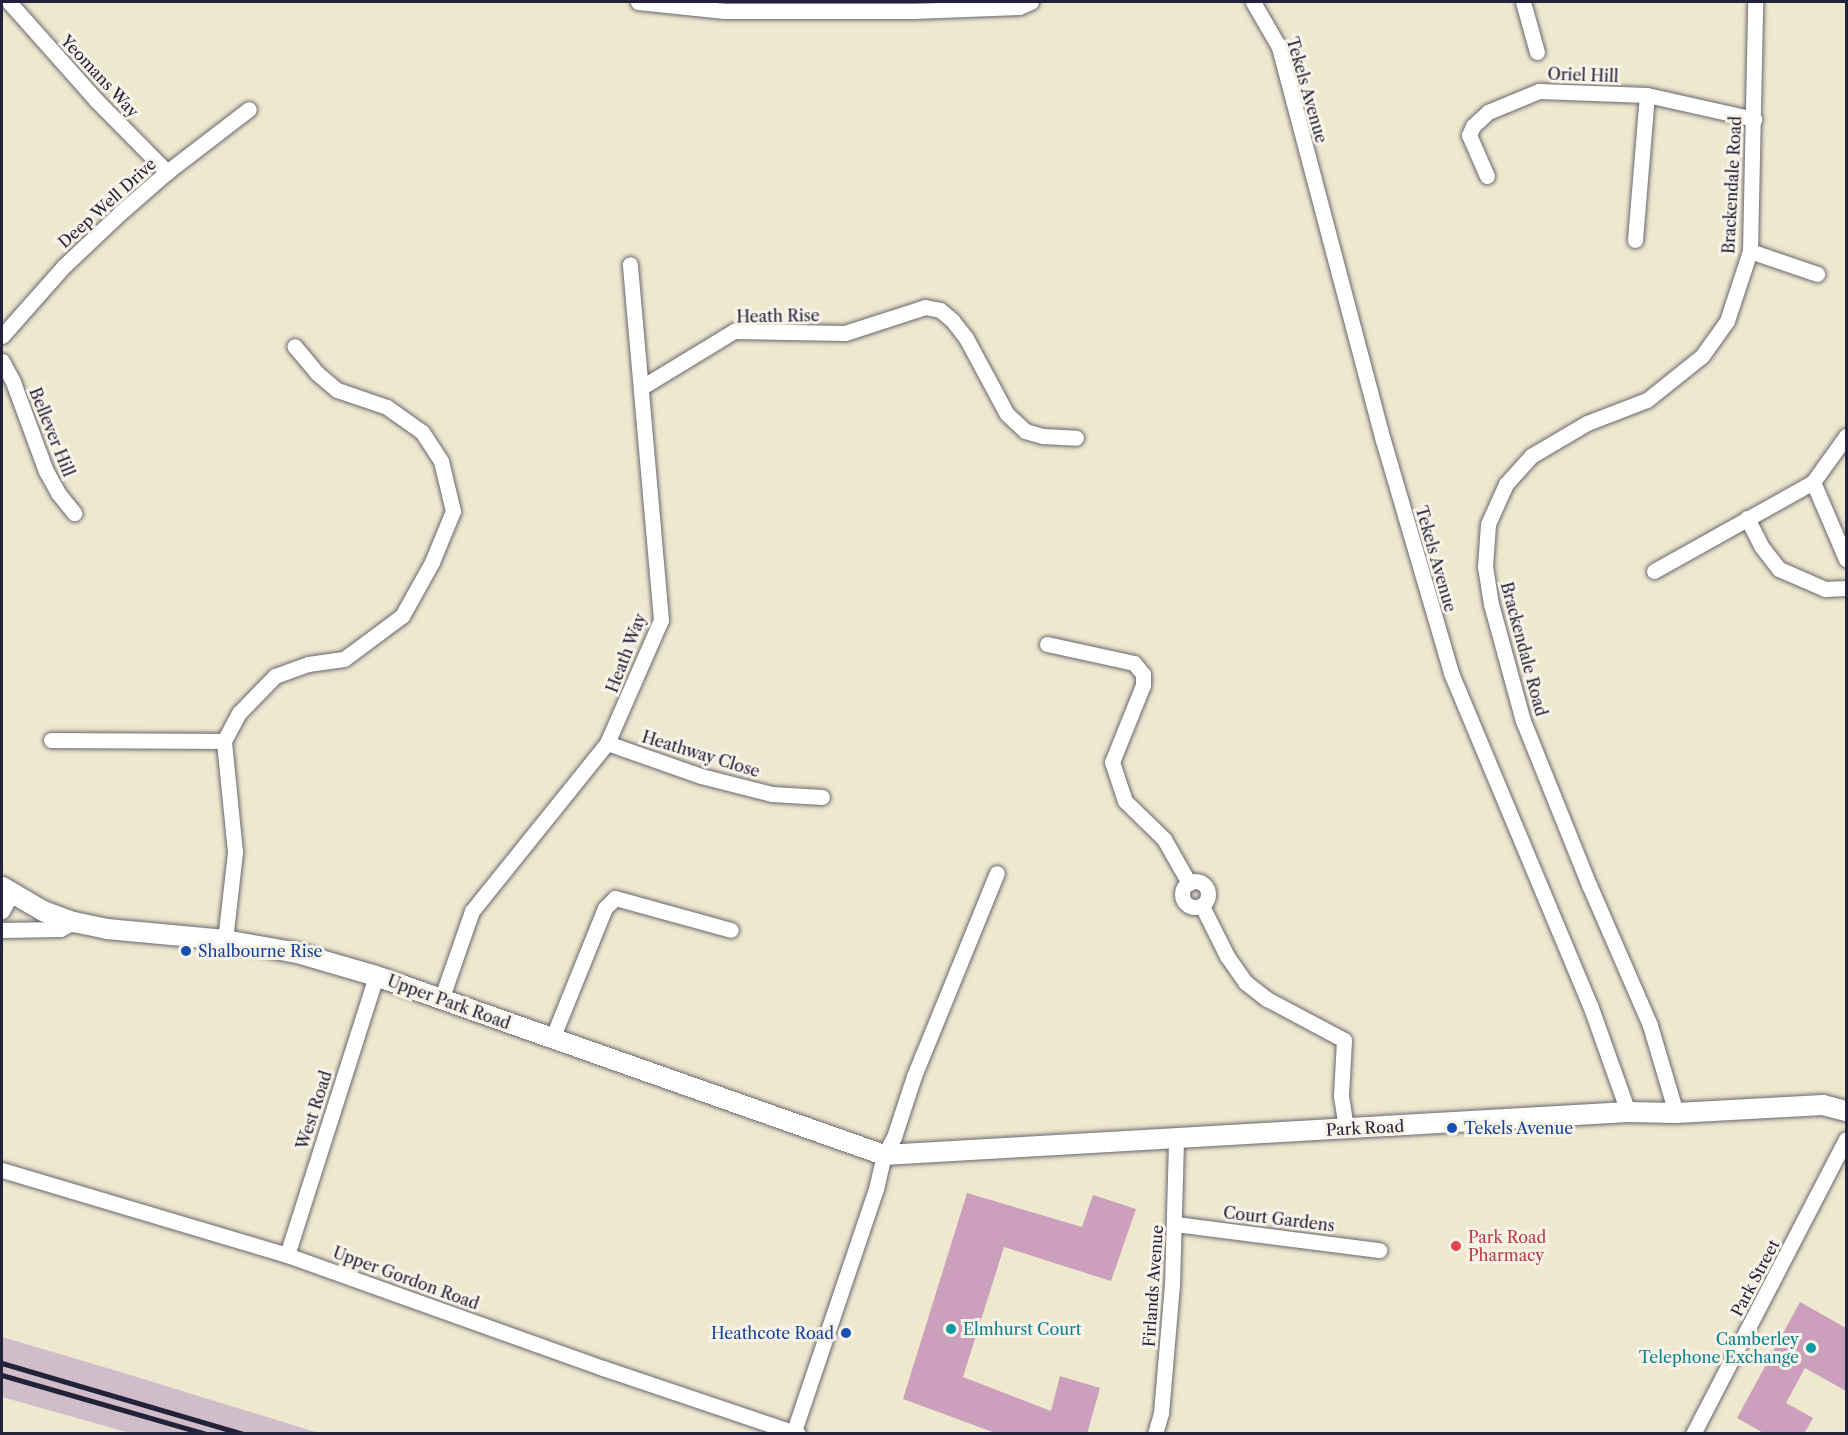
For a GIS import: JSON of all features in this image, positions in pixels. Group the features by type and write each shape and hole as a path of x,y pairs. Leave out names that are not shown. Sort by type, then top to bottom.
{"street":[{"name":"Yeomans Way","path":"9,2 97,101 167,172"},
{"path":"638,2 725,11 913,11 1019,7 1031,2"},
{"name":"Tekels Avenue","path":"1253,2 1279,47 1383,440 1451,673 1590,1005 1628,1112"},
{"path":"1523,2 1537,52"},
{"name":"Brackendale Road","path":"1676,1113 1650,1024 1589,885 1523,721 1491,604 1485,567 1488,524 1506,484 1532,456 1587,423 1647,400 1702,356 1727,321 1750,250 1755,2"},
{"name":"Oriel Hill","path":"1486,176 1469,135 1473,126 1488,112 1539,91 1647,95 1754,119"},
{"path":"1635,240 1647,95"},
{"name":"Deep Well Drive","path":"2,336 64,266 167,172 249,109"},
{"path":"1750,250 1817,274"},
{"name":"Heath Way","path":"441,1000 472,911 607,743 661,620 630,264"},
{"name":"Heath Rise","path":"642,387 735,331 845,333 925,307 940,310 952,320 966,338 1007,414 1025,431 1043,436 1076,438"},
{"path":"225,940 235,852 224,741 239,713 274,676 308,664 344,659 402,616 432,562 453,510 441,461 422,432 387,407 337,390 317,373 294,346"},
{"name":"Bellever Hill","path":"2,361 13,382 46,471 58,494 74,513"},
{"path":"1654,571 1814,482 1846,436"},
{"path":"1814,482 1846,559"},
{"path":"1747,518 1761,546 1779,569 1825,589 1846,588"},
{"path":"1047,644 1134,663 1143,674 1143,685 1112,762 1125,801 1164,839 1189,883 1198,882 1208,890 1207,899 1202,906 1227,956 1245,982 1267,999 1344,1040 1341,1096 1346,1129"},
{"path":"51,740 224,741"},
{"name":"Heathway Close","path":"607,743 701,776 772,794 822,797"},
{"path":"795,1433 876,1189 884,1155 894,1137 914,1076 997,873"},
{"path":"5,897 74,922"},
{"path":"552,1039 605,908 615,898 731,930"},
{"name":"Upper Park Road","path":"2,930 60,930 74,922 107,929 225,940 297,953 376,976 884,1155"},
{"name":"West Road","path":"287,1255 376,976"},
{"name":"Park Road","path":"884,1155 1628,1112 1676,1113 1823,1105 1846,1112"},
{"name":"Firlands Avenue","path":"1155,1434 1161,1413 1175,1224 1176,1139"},
{"name":"Park Street","path":"1693,1434 1846,1139"},
{"name":"Upper Gordon Road","path":"2,1170 287,1255 603,1368 795,1433"},
{"name":"Court Gardens","path":"1175,1224 1379,1250"}],"shaded area":[{"path":"2,1337 319,1433 130,1433 2,1397"}],"building":[{"name":"Elmhurst Court","path":"967,1193 1082,1227 1093,1195 1136,1209 1111,1281 1004,1247 963,1377 1051,1411 1060,1376 1100,1388 1087,1434 998,1434 903,1399"},
{"name":"Camberley Telephone Exchange","path":"1800,1302 1846,1328 1846,1391 1805,1368 1786,1403 1813,1418 1804,1434 1765,1434 1737,1418"}],"railway":[{"path":"2,1363 243,1434"},
{"path":"2,1375 206,1434"}],"place":[{"name":"Shalbourne Rise","path":"186,951"},
{"name":"Tekels Avenue","path":"1452,1128"},
{"name":"Park Road Pharmacy","path":"1456,1246"},
{"name":"Elmhurst Court","path":"951,1329"},
{"name":"Heathcote Road","path":"846,1333"},
{"name":"Camberley Telephone Exchange","path":"1811,1348"}]}
